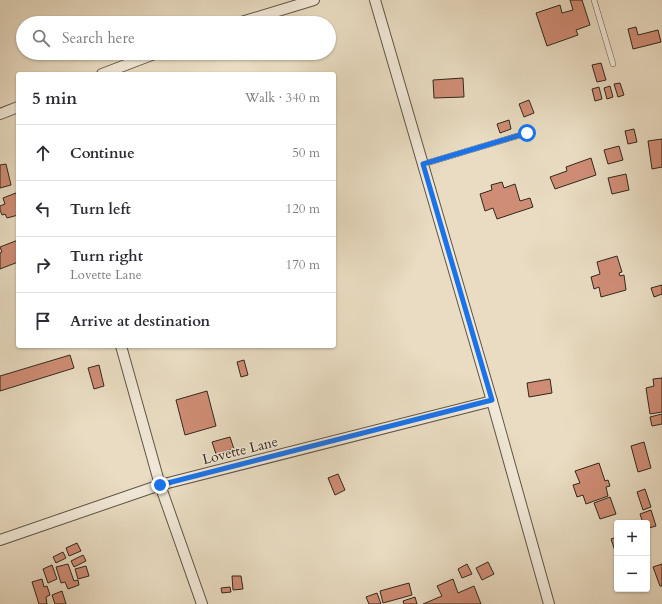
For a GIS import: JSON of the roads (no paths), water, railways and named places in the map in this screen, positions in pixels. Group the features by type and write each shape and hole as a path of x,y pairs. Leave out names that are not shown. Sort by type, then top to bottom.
{"street":[{"path":"261,16 314,0"},
{"path":"375,0 492,400 549,604"},
{"path":"107,72 139,60"},
{"path":"0,114 16,108"},
{"path":"122,348 160,485 202,604"},
{"name":"Lovette Lane","path":"0,540 160,485 492,400"}],"lane":[{"path":"594,0 613,64"},
{"path":"423,164 527,133"}]}
